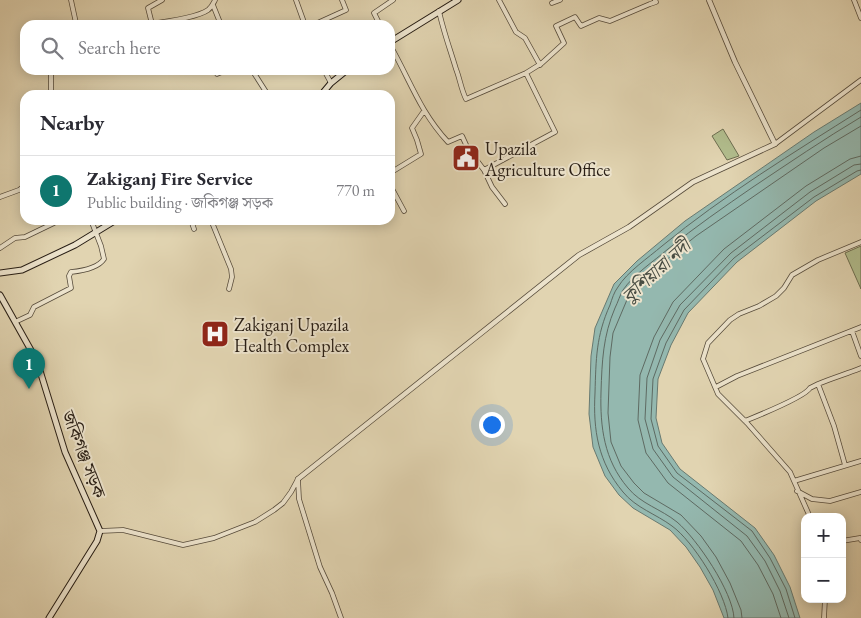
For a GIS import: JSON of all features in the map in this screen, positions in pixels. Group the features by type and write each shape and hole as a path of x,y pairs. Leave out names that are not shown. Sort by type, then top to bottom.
{"main road":[{"path":"395,41 458,0"},
{"path":"325,90 341,75"},
{"path":"0,273 22,270 75,245 108,225"},
{"name":"জকিগঞ্জ সড়ক","path":"0,295 37,361 65,452 100,531"},
{"path":"49,618 97,541 100,531"}],"street":[{"path":"71,0 75,20"},
{"path":"151,20 148,8 162,0"},
{"path":"174,20 207,11 213,6 215,0"},
{"path":"296,0 303,20"},
{"path":"324,20 346,10 342,0"},
{"path":"378,20 374,13 393,0"},
{"path":"499,0 516,32 525,38 540,65"},
{"path":"552,3 560,0"},
{"path":"439,11 460,85 466,99 540,65 564,43 556,26 575,18 581,26 599,18 610,21 656,2 655,0"},
{"path":"709,0 735,62 775,144"},
{"path":"854,0 861,18"},
{"path":"213,6 219,20"},
{"path":"395,54 424,111 434,126 448,142 462,136 468,149 484,170 492,187 505,204"},
{"path":"484,170 556,132 526,72"},
{"path":"51,75 51,90"},
{"path":"255,75 265,90"},
{"path":"327,75 331,83"},
{"path":"100,531 123,530 183,545 235,531 268,514 283,503 298,479 579,255 630,227 693,182 775,144 861,80"},
{"path":"395,170 421,154 412,128 424,111"},
{"path":"0,197 20,189"},
{"path":"395,194 404,211"},
{"path":"0,248 16,238 25,237 50,225"},
{"path":"15,322 30,315 34,307 71,288 68,276 71,272 101,263 104,259 92,225"},
{"path":"214,225 231,269 232,277 229,289"},
{"path":"808,513 790,472 745,421 718,394 703,359 708,343 730,320 776,296 784,288 792,275 818,260 861,242"},
{"path":"716,387 737,376 861,327"},
{"path":"852,331 861,356"},
{"path":"745,421 808,392 810,388 818,384 861,368"},
{"path":"818,384 834,426 845,465"},
{"path":"794,482 861,461"},
{"path":"298,479 299,499 320,567 341,618"},
{"path":"798,491 812,499 830,501 861,492"},
{"path":"846,540 860,538 861,540"},
{"path":"824,618 825,603"}],"green space":[{"path":"723,129 739,156 727,160 712,136"},
{"path":"861,246 861,289 845,253"}],"water":[{"name":"কুশিয়ারা নদী","path":"861,103 861,174 816,201 737,262 688,313 671,345 658,379 656,418 662,443 680,469 755,528 774,555 790,587 800,618 724,618 713,590 686,547 670,530 633,508 619,495 605,476 593,447 589,414 591,356 595,328 614,284 637,261 685,221 814,132"}],"place":[{"name":"Upazila Agriculture Office","path":"466,158"},
{"name":"Zakiganj Upazila Health Complex","path":"215,334"},
{"name":"Zakiganj Fire Service","path":"29,389"}]}
